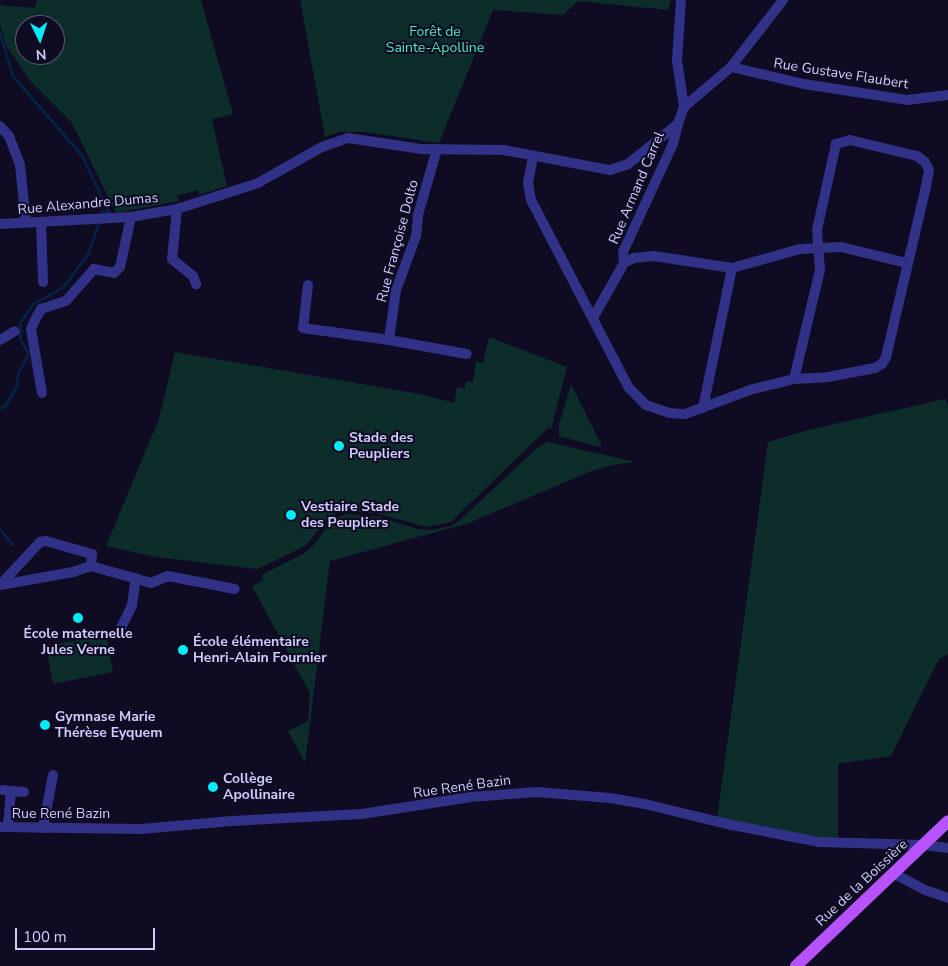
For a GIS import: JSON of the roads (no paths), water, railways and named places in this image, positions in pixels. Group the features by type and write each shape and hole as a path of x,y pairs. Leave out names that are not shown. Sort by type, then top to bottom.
{"main road":[{"name":"Rue de la Boissière","path":"796,966 948,821"}],"street":[{"path":"678,124 684,107 677,61 681,0"},
{"path":"684,107 731,67 783,0"},
{"name":"Rue Gustave Flaubert","path":"731,67 804,84 907,100 948,95"},
{"name":"Rue Alexandre Dumas","path":"0,224 131,217 178,209 258,183 322,147 348,138 422,149 504,150 533,157 610,170 628,164 678,124"},
{"name":"Rue Armand Carrel","path":"593,318 624,263 624,252 673,144 678,124"},
{"path":"0,126 9,136 20,165 26,223"},
{"path":"533,157 528,183 532,200 629,388 646,405 669,413 684,414 753,388 794,379 828,378 875,368 882,364 886,357 928,178 929,170 925,162 917,156 850,140 836,144 817,230 820,270 794,379"},
{"name":"Rue Françoise Dolto","path":"389,340 396,290 416,236 418,215 437,149"},
{"name":"Rue Alexandre Dumas","path":"178,209 172,259 193,276 196,284"},
{"path":"42,393 31,329 35,320 41,309 66,301 94,269 114,273 120,268 131,217"},
{"path":"41,222 43,282"},
{"path":"624,263 634,258 654,256 732,268 800,249 841,247 908,263"},
{"path":"703,408 732,268"},
{"path":"308,285 303,328 389,340 467,354"},
{"path":"0,340 15,331"},
{"path":"0,585 40,542 46,541 92,554 91,566"},
{"path":"0,585 73,572 91,566 151,582 168,576 235,589"},
{"path":"119,632 132,605 136,578"},
{"path":"43,828 53,776"},
{"path":"4,828 7,790 24,792"},
{"name":"Rue René Bazin","path":"4,828 141,829 232,821 362,814 471,797 537,792 601,797 649,805 726,824 819,842 924,845 948,848"},
{"path":"893,874 925,890 948,898"}],"waterway":[{"path":"0,32 13,76 82,155 109,212 102,212 101,215"},
{"path":"0,408 5,406 16,387 18,373 28,353 20,339 20,323 33,304 63,287 88,253 98,224"},
{"path":"0,529 12,544"}],"place":[{"name":"Stade des Peupliers","path":"339,446"},
{"name":"Vestiaire Stade des Peupliers","path":"291,515"},
{"name":"École maternelle Jules Verne","path":"78,618"},
{"name":"École élémentaire Henri-Alain Fournier","path":"183,650"},
{"name":"Gymnase Marie Thérèse Eyquem","path":"45,725"},
{"name":"Collège Apollinaire","path":"213,787"}],"park label":[{"name":"Forêt de Sainte-Apolline","path":"435,40"}]}
